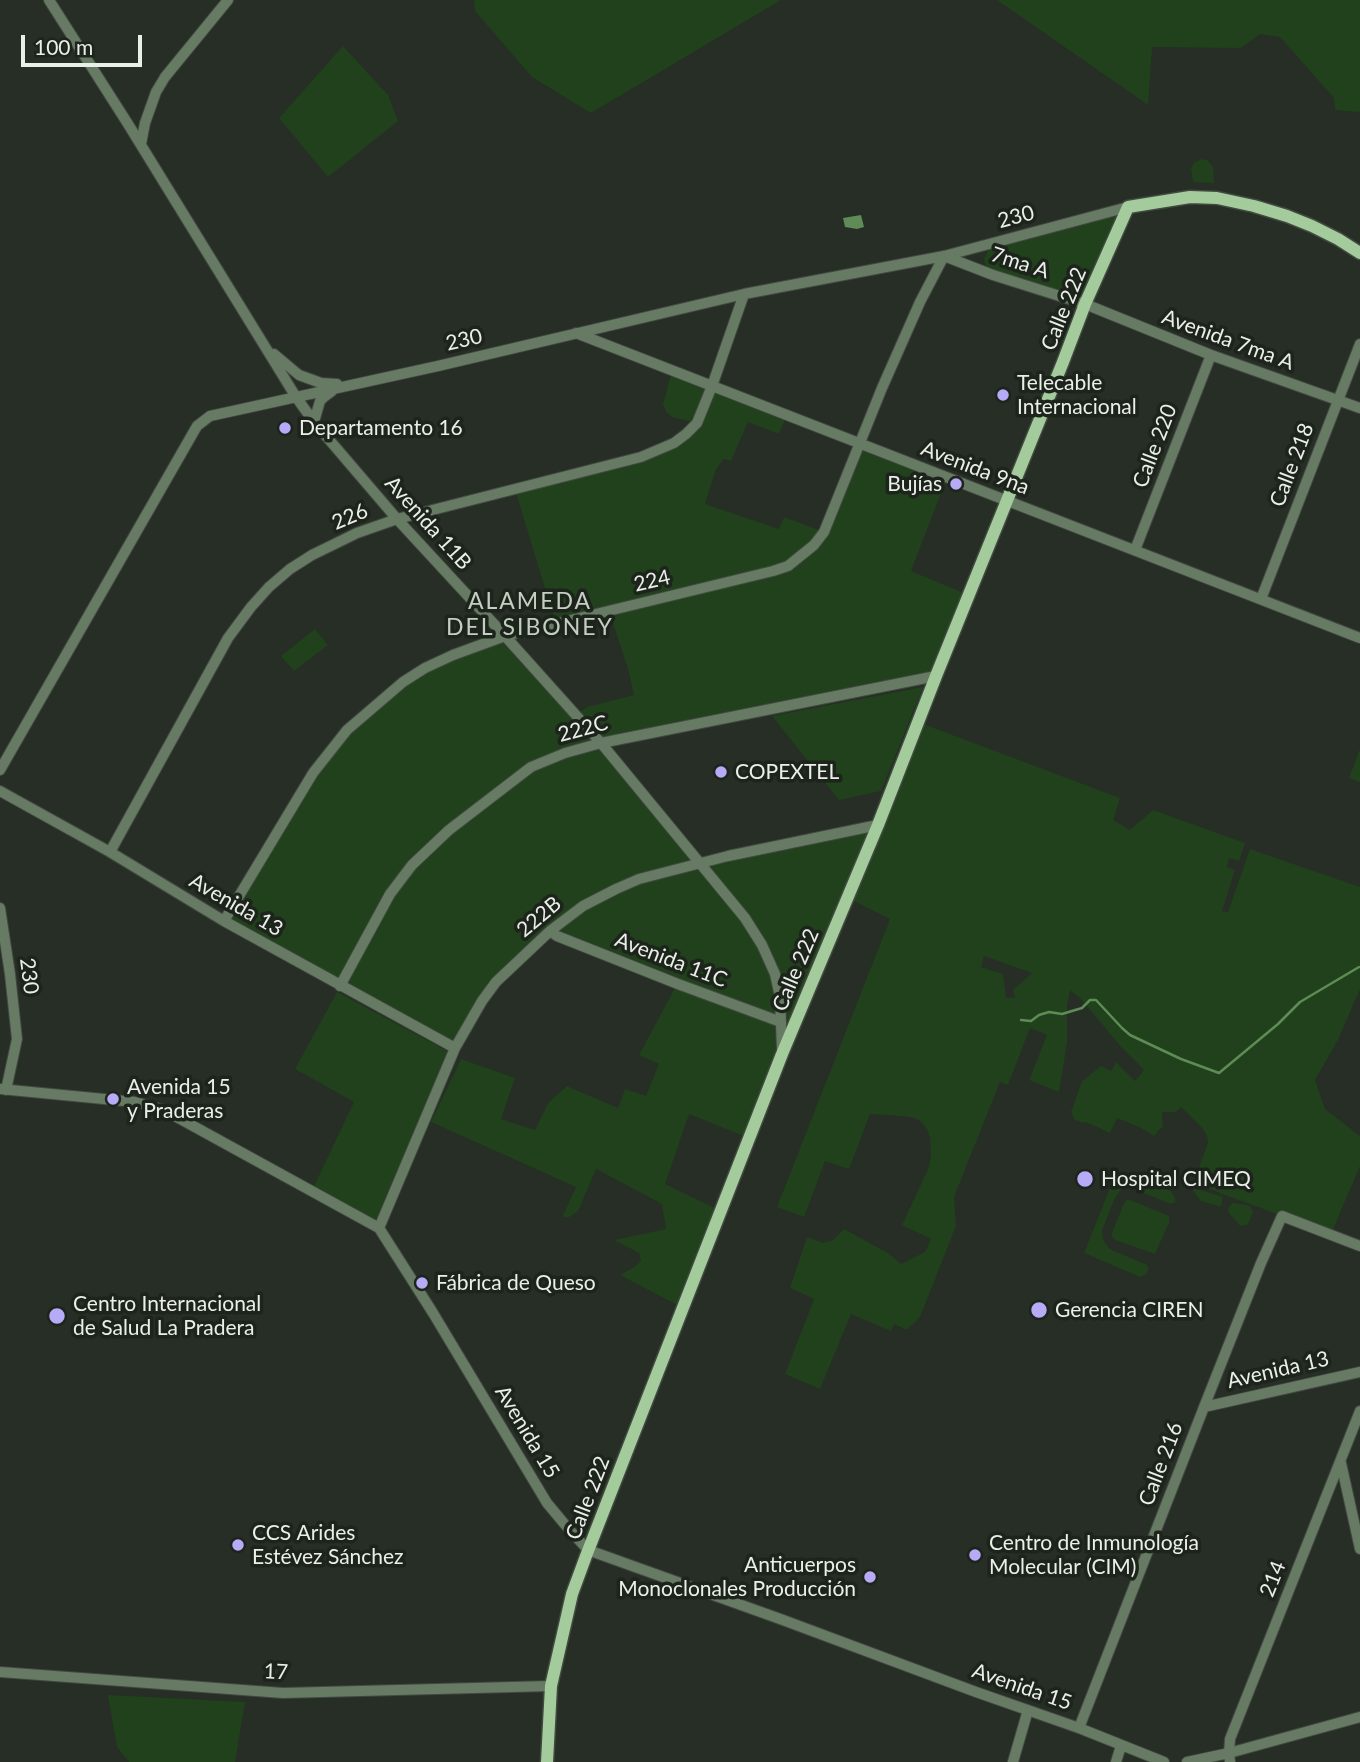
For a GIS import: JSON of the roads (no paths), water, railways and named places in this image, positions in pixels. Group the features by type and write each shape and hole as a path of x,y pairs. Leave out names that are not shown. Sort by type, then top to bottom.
{"main road":[{"path":"1128,207 1190,197 1217,198 1254,205 1312,226 1360,253"},
{"name":"Calle 222","path":"547,1762 551,1686 572,1594 588,1550 782,1054 878,825 1085,304 1128,207"}],"street":[{"name":"Avenida 11B","path":"48,0 314,422 397,519 601,743 745,918 762,945 775,974 780,997 782,1054"},
{"path":"141,144 148,113 164,77 228,0"},
{"name":"230","path":"0,770 197,426 210,416 744,294 944,256 1128,207"},
{"name":"7ma A","path":"944,256 993,275 1085,304"},
{"name":"224","path":"224,921 313,774 347,730 403,681 453,655 505,636 788,566 814,545 824,532 920,302 944,256"},
{"name":"226","path":"110,852 228,638 269,587 312,555 357,533 397,519 641,457 674,443 697,423 744,294"},
{"name":"Avenida 7ma A","path":"1085,304 1211,355 1360,408"},
{"name":"Avenida 9na","path":"575,333 1360,638"},
{"path":"263,344 290,369 311,380 337,384 362,382"},
{"name":"Calle 218","path":"1261,599 1360,344"},
{"name":"Calle 220","path":"1135,550 1211,355"},
{"path":"314,422 316,411 324,397 342,386"},
{"name":"222C","path":"340,986 390,894 412,865 449,830 531,766 601,743 936,676"},
{"name":"Avenida 13","path":"0,792 110,852 224,921 456,1048"},
{"name":"222B","path":"379,1228 456,1048 482,1002 496,982 550,931 583,906 615,889 650,876 728,856 878,825"},
{"name":"230","path":"0,908 17,1039 3,1089"},
{"name":"Avenida 11C","path":"550,931 666,979 781,1022"},
{"name":"Avenida 15","path":"3,1089 135,1101 164,1110 379,1228 547,1503 588,1550 1079,1728 1164,1762"},
{"name":"Calle 216","path":"1079,1728 1261,1263 1282,1216 1360,1246"},
{"name":"Avenida 13","path":"1204,1407 1360,1372"},
{"name":"214","path":"1229,1757 1230,1739 1243,1704 1360,1411"},
{"path":"1341,1462 1360,1549"},
{"name":"17","path":"0,1672 283,1693 551,1686"},
{"path":"1013,1762 1028,1710"},
{"path":"1187,1762 1229,1757 1360,1717"},
{"path":"1116,1762 1121,1746"}],"waterway":[{"path":"1021,1020 1031,1021 1049,1012 1062,1014 1082,1008 1090,1000 1096,1000 1130,1035 1219,1073 1300,1002 1359,967"}],"place":[{"name":"Telecable Internacional","path":"1003,395"},
{"name":"Departamento 16","path":"285,428"},
{"name":"Bujías","path":"956,484"},
{"name":"COPEXTEL","path":"721,772"},
{"name":"Avenida 15 y Praderas","path":"113,1099"},
{"name":"Hospital CIMEQ","path":"1085,1179"},
{"name":"Fábrica de Queso","path":"422,1283"},
{"name":"Gerencia CIREN","path":"1039,1310"},
{"name":"Centro Internacional de Salud La Pradera","path":"57,1316"},
{"name":"CCS Arides Estévez Sánchez","path":"238,1545"},
{"name":"Centro de Inmunología Molecular (CIM)","path":"975,1555"},
{"name":"Anticuerpos Monoclonales Producción","path":"870,1577"}],"district":[{"name":"ALAMEDA DEL SIBONEY","path":"530,615"}]}
